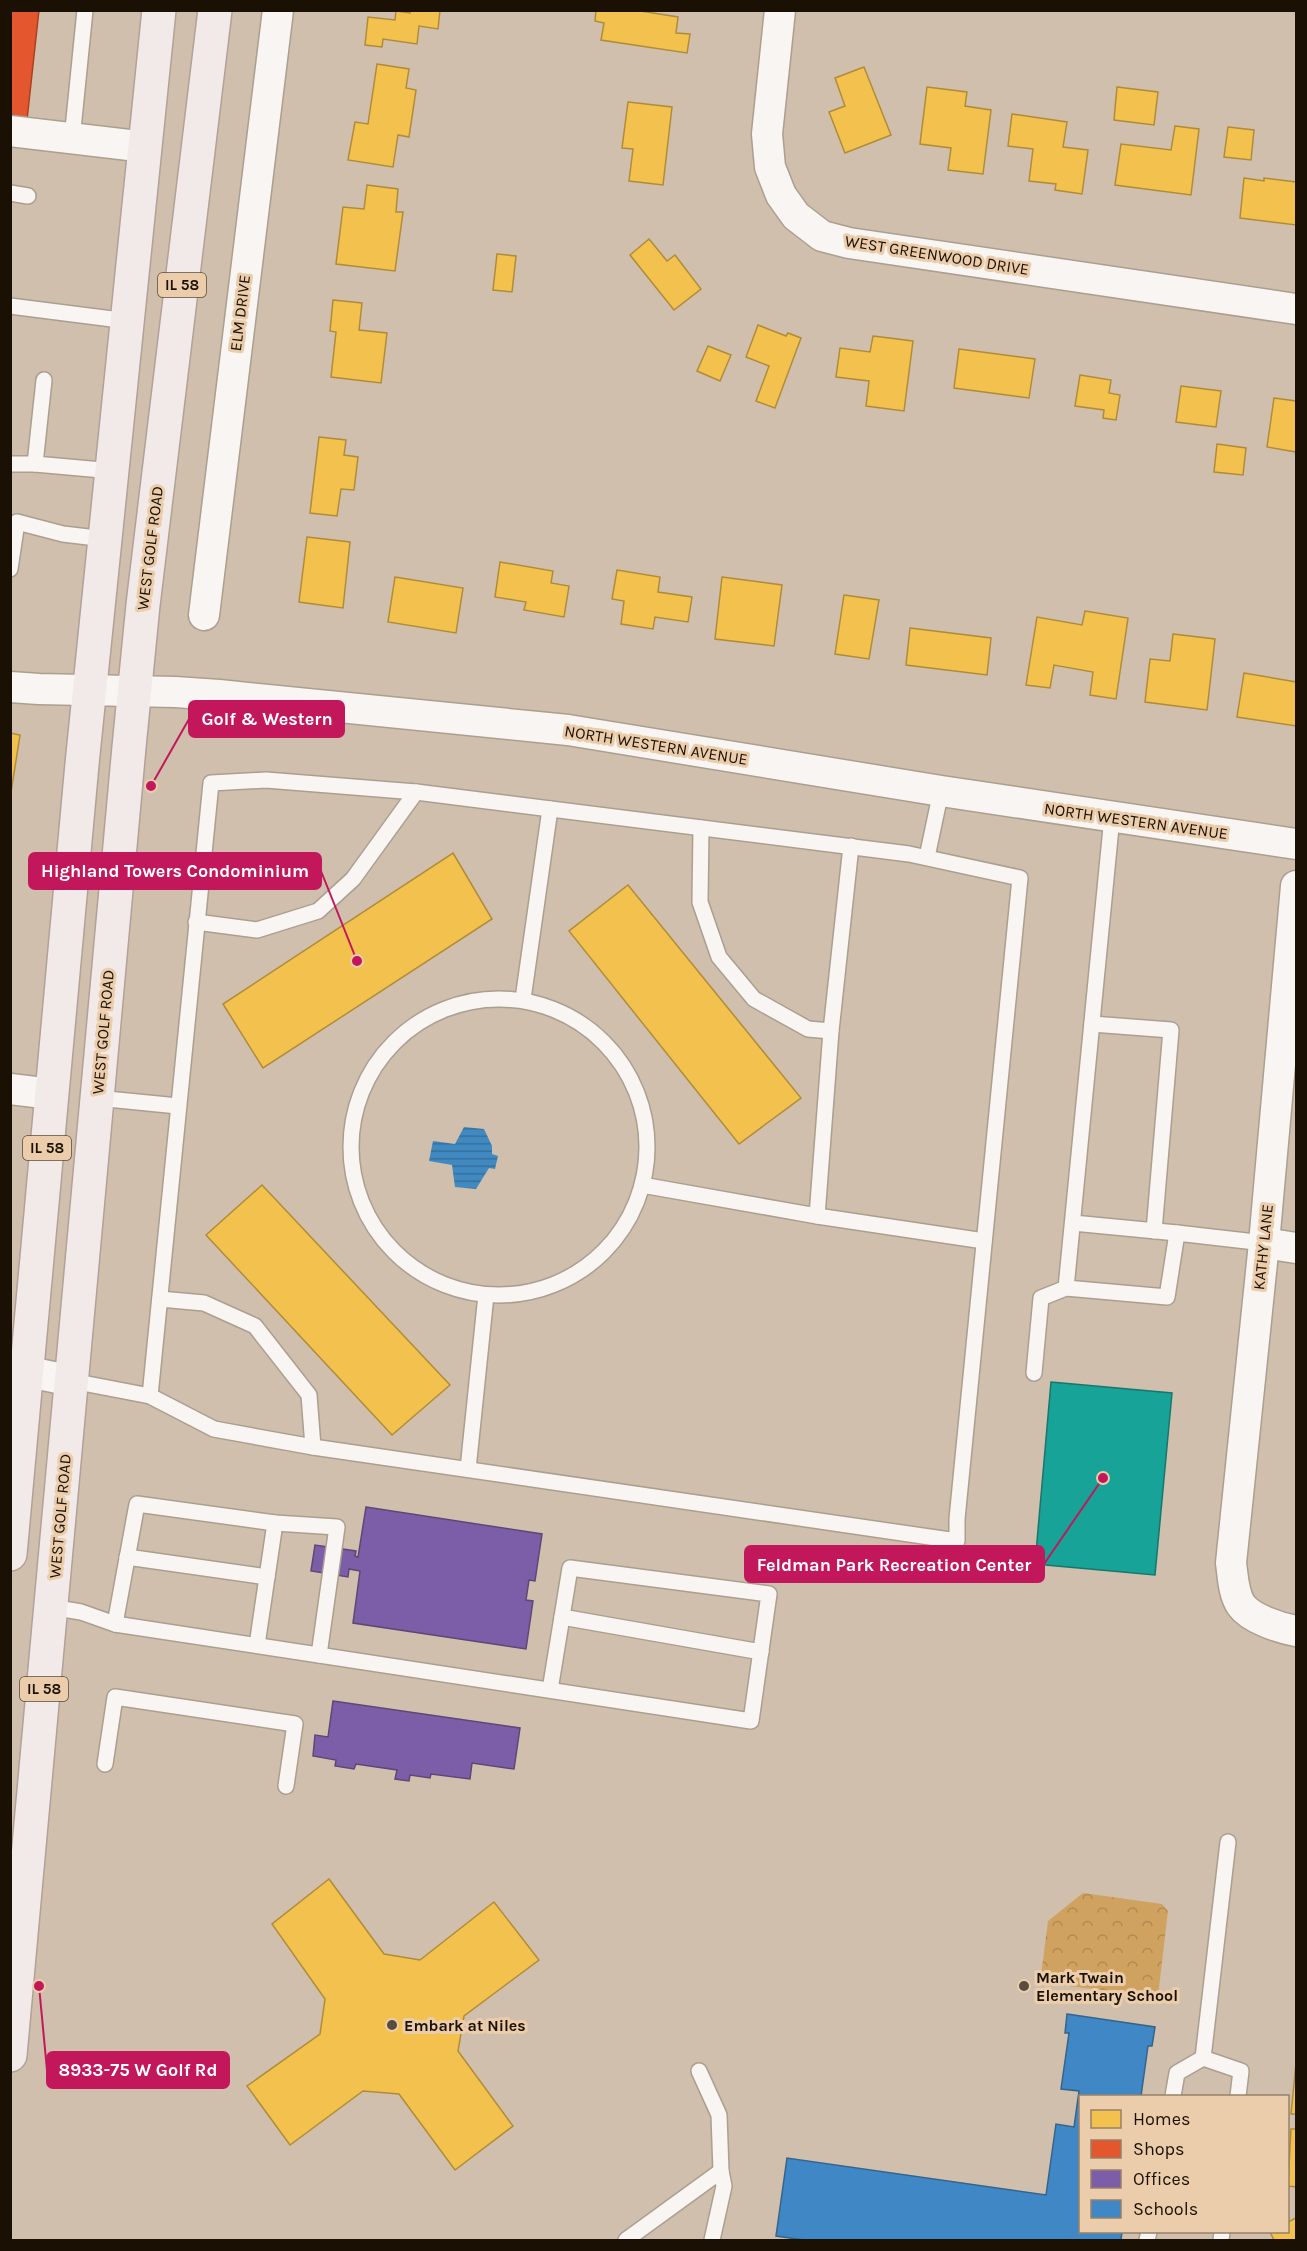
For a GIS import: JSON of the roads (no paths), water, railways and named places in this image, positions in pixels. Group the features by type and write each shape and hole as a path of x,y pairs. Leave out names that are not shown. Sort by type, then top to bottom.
{"main road":[{"name":"IL 58","path":"10,1554 19,1370 52,1094 89,690 159,10"},
{"name":"WEST GOLF ROAD","path":"10,2055 20,1853 51,1606 135,691 215,10"}],"street":[{"name":"ELM DRIVE","path":"204,615 278,10"},
{"name":"WEST GREENWOOD DRIVE","path":"780,10 767,134 770,167 781,195 796,216 822,236 861,245 1296,309"},
{"path":"10,131 146,147"},
{"name":"NORTH WESTERN AVENUE","path":"10,687 219,694 568,730 1112,818 1296,844"},
{"name":"KATHY LANE","path":"1296,886 1264,1244 1231,1563 1234,1587 1242,1606 1281,1629 1296,1631"},
{"path":"10,1089 52,1094"},
{"path":"1264,1244 1296,1248"},
{"path":"19,1370 72,1381"}],"lane":[{"path":"72,139 86,10"},
{"path":"10,193 28,196"},
{"path":"10,306 128,321"},
{"path":"34,464 44,380"},
{"path":"10,464 113,471"},
{"path":"10,569 14,519 63,534 105,539"},
{"path":"72,1381 150,1396 214,1429 313,1447 957,1541 957,1519 1020,878 927,857 851,846 416,792 266,780 211,783 150,1396"},
{"path":"927,857 941,791"},
{"path":"196,922 257,930 318,911 353,879 416,792"},
{"path":"523,999 550,809"},
{"path":"1066,1287 1112,818"},
{"path":"702,828 700,902 719,957 754,999 808,1029 831,1031"},
{"path":"817,1216 831,1031 851,846"},
{"path":"476,999 523,999 570,1015 609,1046 635,1088 647,1136 642,1185 630,1216 607,1248 558,1286 513,1295 486,1295 439,1283 399,1258 369,1220 352,1175 351,1127 364,1081 392,1042 401,1035 430,1014 476,999"},
{"path":"1092,1024 1171,1030 1154,1231"},
{"path":"98,1098 178,1106"},
{"path":"642,1185 817,1216 984,1241"},
{"path":"1072,1223 1264,1244"},
{"path":"1034,1373 1041,1298 1066,1287 1167,1297 1177,1233"},
{"path":"468,1469 486,1295"},
{"path":"160,1299 204,1303 255,1326 309,1395 313,1447"},
{"path":"115,1624 137,1504 274,1523 337,1527 319,1655"},
{"path":"257,1646 274,1523"},
{"path":"127,1557 267,1577"},
{"path":"51,1606 81,1612 115,1624 257,1646 319,1655 550,1690 752,1720 769,1594 570,1568 550,1690"},
{"path":"562,1617 761,1652"},
{"path":"105,1764 115,1697 295,1724 286,1786"},
{"path":"1203,2058 1228,1842"},
{"path":"1173,2095 1177,2073 1203,2058 1241,2071 1238,2095"},
{"path":"699,2071 719,2115 721,2171 724,2186 712,2241"},
{"path":"626,2241 721,2171"}],"water":[{"path":"464,1127 484,1129 492,1146 492,1154 498,1156 495,1169 489,1168 476,1189 455,1187 452,1165 429,1161 433,1141 455,1144"}],"place":[{"name":"Golf & Western","path":"151,786"},
{"name":"Highland Towers Condominium","path":"357,961"},
{"name":"Feldman Park Recreation Center","path":"1103,1478"},
{"name":"8933-75 W Golf Rd","path":"39,1986"},
{"name":"Mark Twain Elementary School","path":"1024,1986"},
{"name":"Embark at Niles","path":"392,2025"}]}
